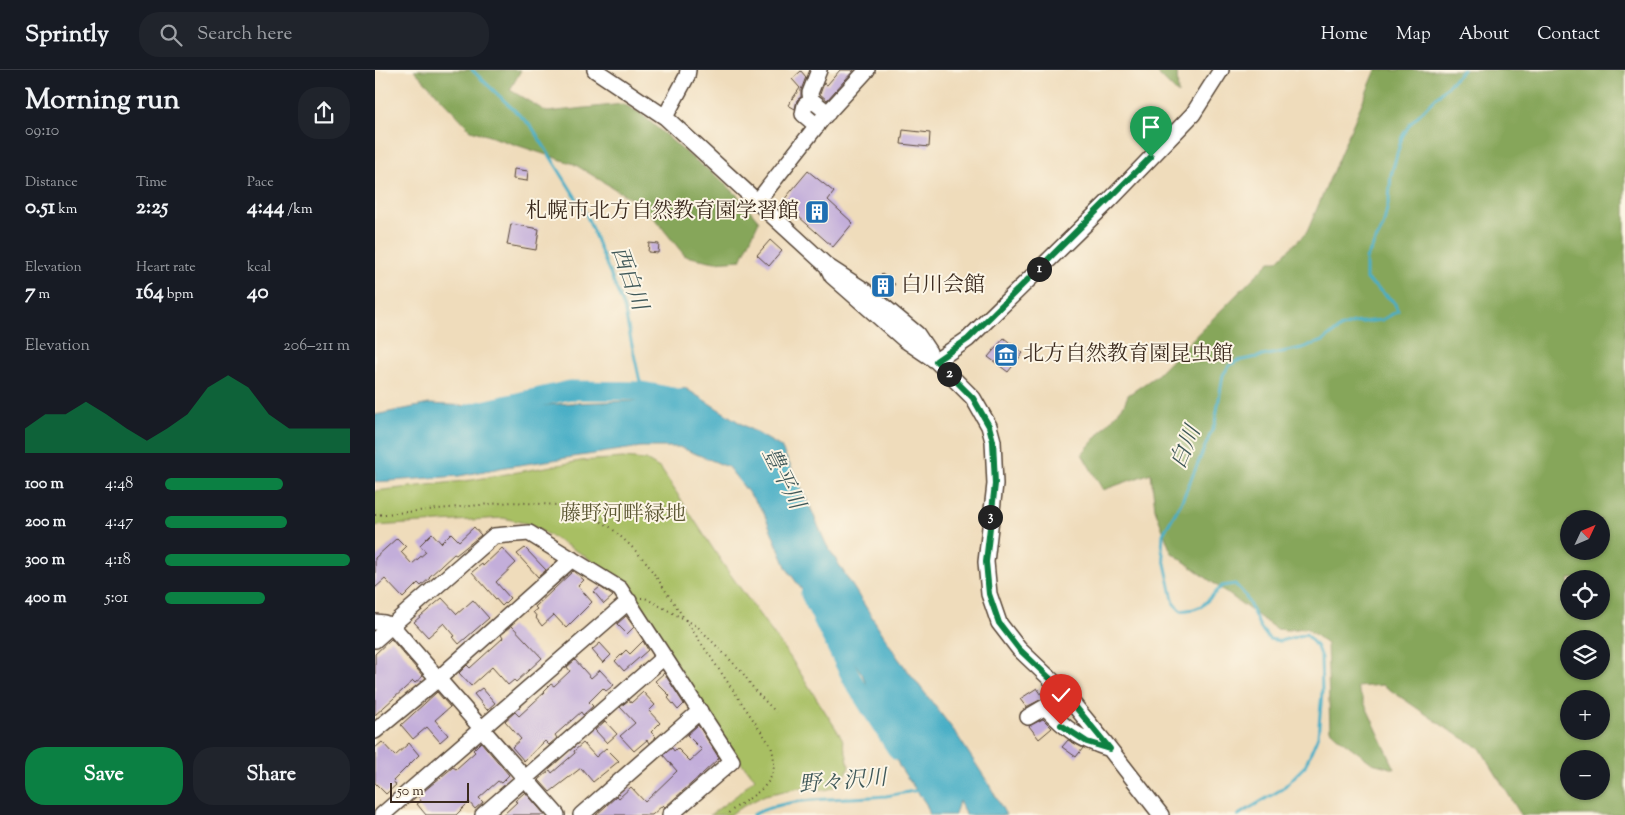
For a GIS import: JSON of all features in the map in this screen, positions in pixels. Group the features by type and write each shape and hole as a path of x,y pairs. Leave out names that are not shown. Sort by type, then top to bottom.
{"street":[{"path":"595,70 665,117 827,266 863,290 917,334 936,361 973,398 989,426 993,441 995,484 986,562 989,594 999,623 1019,649 1061,689 1161,815"},
{"path":"665,117 687,76 688,70"},
{"path":"811,101 810,93 819,70"},
{"path":"757,202 817,126 867,70"},
{"path":"936,361 968,339 1115,194 1193,114 1221,70"},
{"path":"811,101 828,113"},
{"path":"811,101 805,105 803,114 817,126"},
{"path":"375,640 494,536 529,533 573,559 620,589 732,761 670,815"},
{"path":"375,731 438,679 573,559"},
{"path":"382,815 629,601"},
{"path":"375,622 392,626 557,815"},
{"path":"483,815 663,657"},
{"path":"1028,717 1045,707 1061,725 1087,742 1110,749"},
{"path":"581,815 701,711"}],"path":[{"path":"629,601 645,598 697,626 776,712"}],"green space":[{"path":"414,70 521,70 510,90 547,112 623,104 640,113 686,153 721,180 738,196 759,221 741,260 715,262 685,256 646,208 574,164 471,130"},
{"path":"1154,70 1177,70 1178,94"},
{"path":"1376,70 1625,70 1625,815 1521,815 1480,748 1449,730 1383,685 1357,687 1395,769 1372,763 1330,730 1327,644 1306,628 1276,629 1171,552 1155,509 1151,473 1103,490 1082,454 1124,405 1128,395 1156,376 1270,261 1277,261 1307,232"},
{"name":"藤野河畔緑地","path":"623,458 646,460 661,469 725,567 790,657 842,738 849,767 844,779 834,787 826,790 800,788 765,795 730,815 710,815 737,795 755,778 735,756 623,582 582,554 529,524 503,518 375,526 375,491 472,480 581,461"}],"water":[{"path":"685,388 781,447 826,544 898,658 955,732 987,781 1006,815 966,815 959,801 955,815 930,815 926,804 899,766 862,674 787,569 763,511 728,467 679,447 641,447 505,467 459,476 375,482 375,415 429,404 513,408 570,403 632,401"}],"building":[{"path":"840,70 854,70 827,100 820,94 824,83 827,85"},
{"path":"801,71 806,77 801,90 801,97 797,100 795,109 788,105 800,88 792,79"},
{"path":"903,130 930,133 929,147 901,144"},
{"path":"514,169 528,171 527,181 513,179"},
{"name":"札幌市北方自然教育園学習館","path":"808,171 834,192 828,200 853,223 833,247 782,202"},
{"path":"511,224 539,229 536,250 507,245"},
{"path":"770,240 782,251 769,266 757,255"},
{"path":"649,243 659,244 658,253 648,252"},
{"name":"白川会館","path":"882,274 895,284 886,296 873,285"},
{"name":"北方自然教育園昆虫館","path":"1004,338 1023,353 1008,372 988,357"},
{"path":"474,527 481,535 456,555 454,554 421,586 418,583 403,598 385,579 375,588 375,558 397,538 406,547 401,552 412,564 426,552 420,545 432,533 441,543 451,533 459,541"},
{"path":"502,548 516,563 496,582 510,598 502,606 472,572 482,564 483,566"},
{"path":"525,548 546,570 538,577 517,554"},
{"path":"573,571 584,580 578,586 592,602 566,628 554,615 542,626 533,612 537,609 535,607"},
{"path":"600,587 613,596 604,604 594,592"},
{"path":"442,598 457,614 473,600 489,618 459,644 444,623 428,637 414,622"},
{"path":"626,616 634,627 627,634 617,624"},
{"path":"512,626 542,658 516,682 514,680 508,685 492,667 471,686 459,673 467,665 470,668 503,638 501,635"},
{"path":"391,639 423,676 415,683 413,681 375,715 375,654"},
{"path":"643,641 648,650 624,671 615,661 626,650 630,654"},
{"path":"600,643 611,655 603,663 592,650"},
{"path":"575,660 591,678 600,670 614,685 606,691 603,688 589,702 593,706 583,715 581,712 555,735 557,738 549,745 545,741 524,761 512,747 521,739 505,721 515,712 519,716 551,684 554,686 570,671 567,667"},
{"path":"664,673 684,704 678,710 668,698 670,696 655,681"},
{"path":"482,688 495,703 487,710 474,694"},
{"path":"1037,688 1044,698 1026,707 1020,699"},
{"path":"437,692 450,707 435,720 448,735 440,742 427,727 413,739 401,725"},
{"path":"643,692 655,705 649,711 660,723 651,732 656,737 649,743 647,740 634,751 620,736 635,723 620,707 629,700 631,703"},
{"path":"1043,719 1052,728 1039,739 1029,726"},
{"path":"605,721 617,734 607,743 595,730"},
{"path":"698,725 719,758 665,807 663,805 652,815 596,815 617,796 619,798 631,787 645,802 677,771 663,755 672,748 674,751 677,748 690,761 702,750 687,735"},
{"path":"1068,740 1083,748 1076,757 1062,747"},
{"path":"382,742 395,756 409,743 419,755 393,781 396,785 386,794 375,783 375,748"},
{"path":"481,742 509,775 501,783 498,781 479,798 483,802 475,809 469,802 456,815 426,815 417,804 421,801 418,796 453,767 456,769 475,752 473,750"},
{"path":"583,743 596,757 606,748 619,761 593,782 581,768 550,792 539,780 550,770 552,773 575,753 574,751"},
{"path":"525,792 545,815 503,815 517,802 515,801"}],"waterway":[{"name":"西白川","path":"472,70 532,127 586,214 624,308 642,391"},
{"name":"白川","path":"1238,815 1282,789 1305,766 1318,736 1322,693 1321,658 1317,647 1306,634 1280,641 1269,639 1260,627 1245,595 1235,584 1222,586 1202,606 1181,611 1174,604 1162,550 1163,534 1181,503 1215,423 1223,375 1229,366 1237,361 1302,348 1323,341 1340,328 1354,323 1382,320 1398,311 1394,302 1366,279 1366,259 1383,227 1389,200 1391,175 1402,137 1410,124 1463,70"},
{"name":"豊平川","path":"470,413 570,390 642,391 678,398 681,401"},
{"name":"豊平川","path":"810,594 853,681 898,751"},
{"name":"野々沢川","path":"753,815 783,804 800,801 886,796 920,790"}],"place":[{"name":"札幌市北方自然教育園学習館","path":"817,212"},
{"name":"白川会館","path":"883,286"},
{"name":"北方自然教育園昆虫館","path":"1006,355"}],"route":[{"path":"1061,725 1087,742 1110,749 1061,689 1019,649 999,623 989,594 986,562 987,540 995,484 993,441 989,426 973,398 936,361 968,339 1109,201 1151,157"}]}
